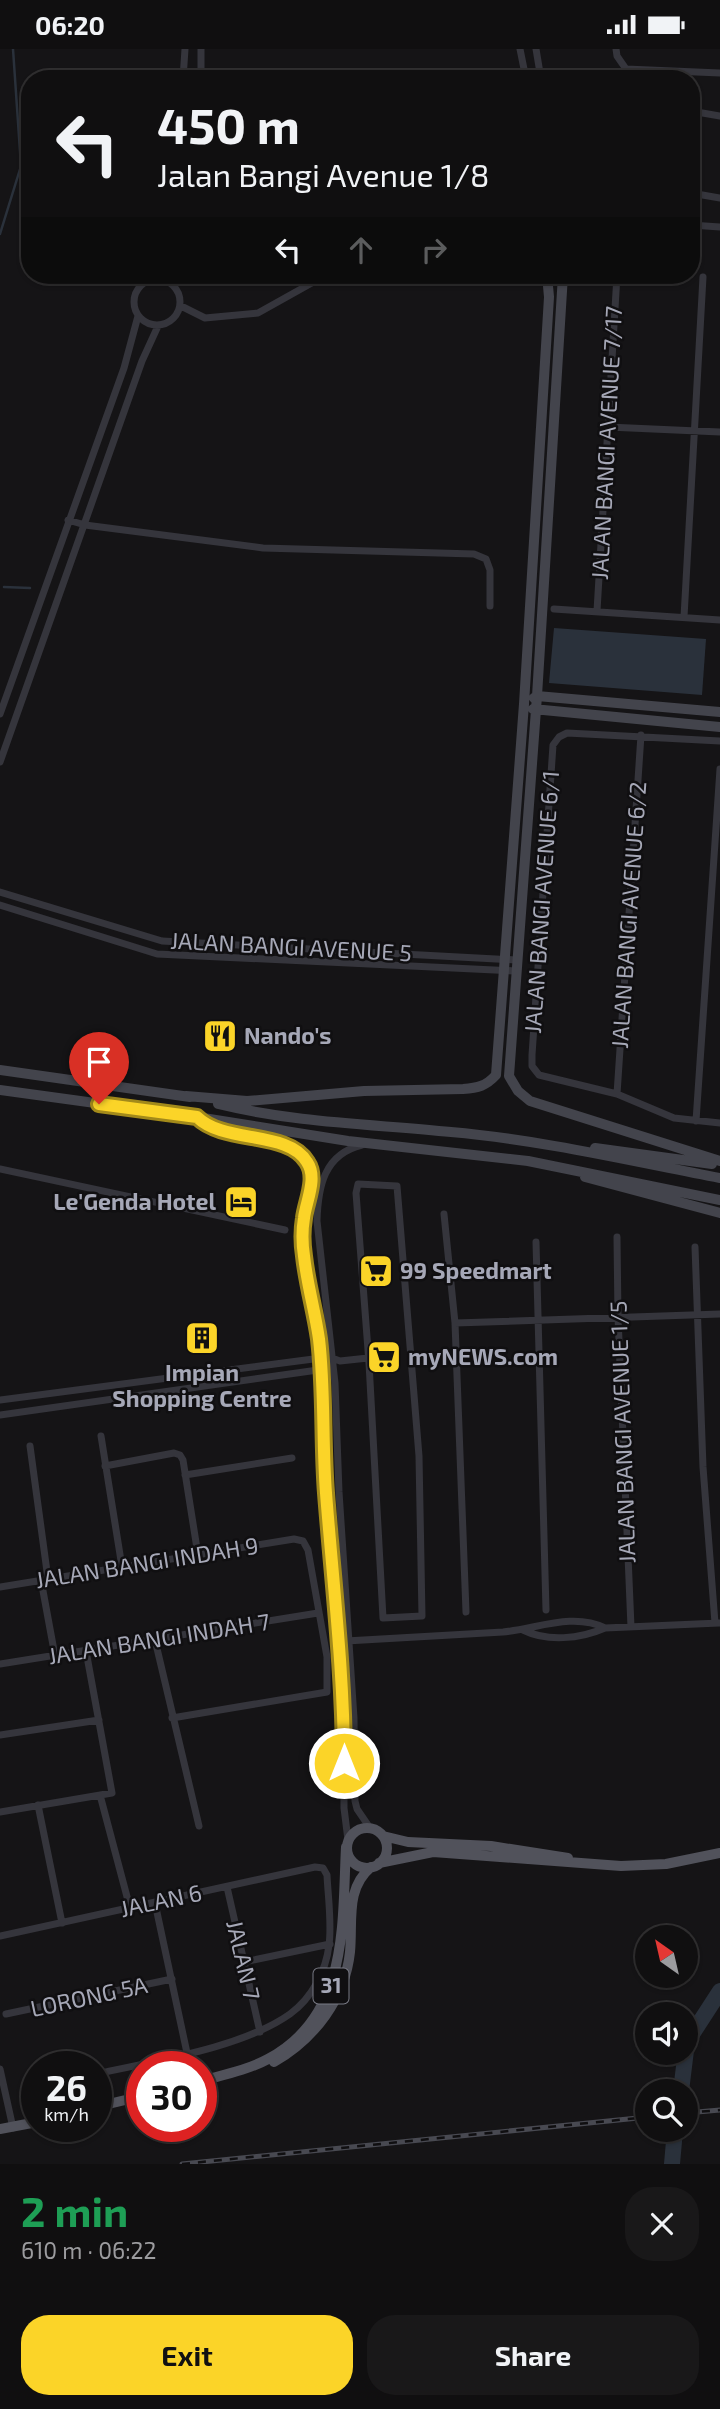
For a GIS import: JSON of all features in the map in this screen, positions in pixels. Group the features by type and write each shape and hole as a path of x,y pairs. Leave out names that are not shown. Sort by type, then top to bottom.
{"main road":[{"path":"573,1861 567,1856 491,1846 408,1842 383,1836 370,1828 357,1830 347,1843 348,1856 362,1867 433,1852 621,1866 666,1864 720,1853"},
{"path":"375,1865 386,1850 383,1836"},
{"name":"31","path":"227,2074 268,2059 293,2040 315,2017 327,1996 341,1951 347,1843"},
{"name":"31","path":"217,2077 265,2067 293,2051 319,2026 336,1999 346,1975 354,1891 358,1881 375,1865"},
{"path":"0,2129 21,2126"}],"street":[{"path":"184,70 185,49"},
{"path":"201,49 201,70"},
{"path":"520,49 524,70"},
{"path":"536,49 540,70"},
{"path":"616,49 617,56 626,69 650,70"},
{"path":"700,72 720,73"},
{"path":"700,112 720,115"},
{"path":"700,195 720,198"},
{"path":"700,226 720,227"},
{"path":"684,617 703,277"},
{"path":"143,284 135,297 135,310 138,316 150,325 158,326 170,322 181,306 173,284"},
{"path":"181,306 205,318 258,313 310,284"},
{"path":"547,284 548,310 510,965 509,1076 522,1096 539,1104 720,1163"},
{"path":"0,1070 186,1096 247,1101 364,1091 478,1088 496,1075 536,710 563,284"},
{"name":"JALAN BANGI AVENUE 7/17","path":"597,611 616,284"},
{"path":"0,714 124,368 138,316"},
{"path":"0,762 142,361 158,326"},
{"path":"608,427 720,432"},
{"path":"68,520 263,548 474,554 486,559 490,570 490,606"},
{"path":"554,609 720,620"},
{"path":"524,704 537,696 720,712"},
{"path":"524,704 536,710 720,727"},
{"name":"JALAN BANGI AVENUE 6/1","path":"617,1094 539,1075 532,1066 532,1055 553,745 559,737 567,733 641,736"},
{"path":"641,736 720,741"},
{"name":"JALAN BANGI AVENUE 6/2","path":"617,1094 641,736"},
{"path":"696,1121 720,769"},
{"name":"JALAN BANGI AVENUE 5","path":"0,892 162,941 510,965"},
{"name":"JALAN BANGI AVENUE 5","path":"0,905 157,954 510,965"},
{"path":"0,1090 373,1144 528,1161 720,1200"},
{"path":"617,1094 674,1118 720,1123"},
{"path":"186,1096 291,1119 450,1131 720,1163"},
{"path":"197,1117 217,1130 293,1148 309,1163 312,1174 304,1217 303,1255 322,1370 326,1490 344,1718 344,1808 347,1843"},
{"path":"539,1142 720,1178"},
{"path":"370,1828 357,1809 355,1801 354,1718 333,1367 336,1360 318,1251 317,1201 326,1169 335,1159 353,1147 373,1144"},
{"path":"528,1161 720,1213"},
{"path":"0,1168 285,1230"},
{"path":"358,1184 397,1186 419,1456 422,1616 383,1618 368,1358 356,1193 358,1184"},
{"path":"444,1214 455,1323 466,1612"},
{"name":"JALAN BANGI AVENUE 1/5","path":"617,1237 631,1627"},
{"path":"536,1243 546,1610"},
{"path":"523,1630 538,1637 562,1637 592,1634 605,1628 718,1623 703,1467 695,1247"},
{"path":"455,1323 720,1314"},
{"path":"0,1400 321,1358 368,1358"},
{"path":"0,1415 333,1367"},
{"path":"100,1436 122,1567"},
{"path":"30,1446 55,1656"},
{"path":"106,1465 174,1453 180,1455 186,1475 198,1555"},
{"path":"186,1475 292,1458"},
{"name":"JALAN BANGI INDAH 9","path":"0,1587 294,1539 303,1541 307,1550 318,1613"},
{"path":"173,1718 327,1692 327,1657 318,1613"},
{"name":"JALAN BANGI INDAH 7","path":"0,1664 318,1613"},
{"path":"339,1642 523,1630 538,1624 561,1622 594,1623 605,1628"},
{"path":"155,1640 199,1826"},
{"path":"0,1812 112,1793 86,1651"},
{"path":"0,1735 99,1720"},
{"path":"100,1795 130,1908"},
{"path":"38,1805 62,1923"},
{"name":"JALAN 6","path":"0,1936 315,1867 323,1868 327,1875 330,1944"},
{"name":"JALAN 7","path":"227,1887 260,2032"},
{"path":"155,1903 187,2051"},
{"path":"198,2051 260,2032 292,2013 317,1984 330,1944 244,1962"},
{"name":"LORONG 5A","path":"6,2014 172,1979"},
{"path":"0,2069 13,2128"}],"shaded area":[{"path":"554,628 706,639 702,695 549,683"}],"waterway":[{"path":"0,234 21,166 13,49"},
{"path":"4,587 30,588"},
{"path":"682,2079 687,2042 720,1991"},
{"path":"672,2164 674,2142"}],"railway":[{"path":"698,2112 720,2110"},
{"path":"182,2164 635,2118"}],"place":[{"name":"Nando's","path":"220,1036"},
{"name":"Le'Genda Hotel","path":"241,1202"},
{"name":"99 Speedmart","path":"376,1271"},
{"name":"Impian Shopping Centre","path":"202,1338"},
{"name":"myNEWS.com","path":"384,1357"}],"route":[{"path":"99,1104 197,1117 217,1130 293,1148 309,1163 312,1174 304,1217 303,1255 322,1370 326,1490 344,1718 344,1763"}]}
